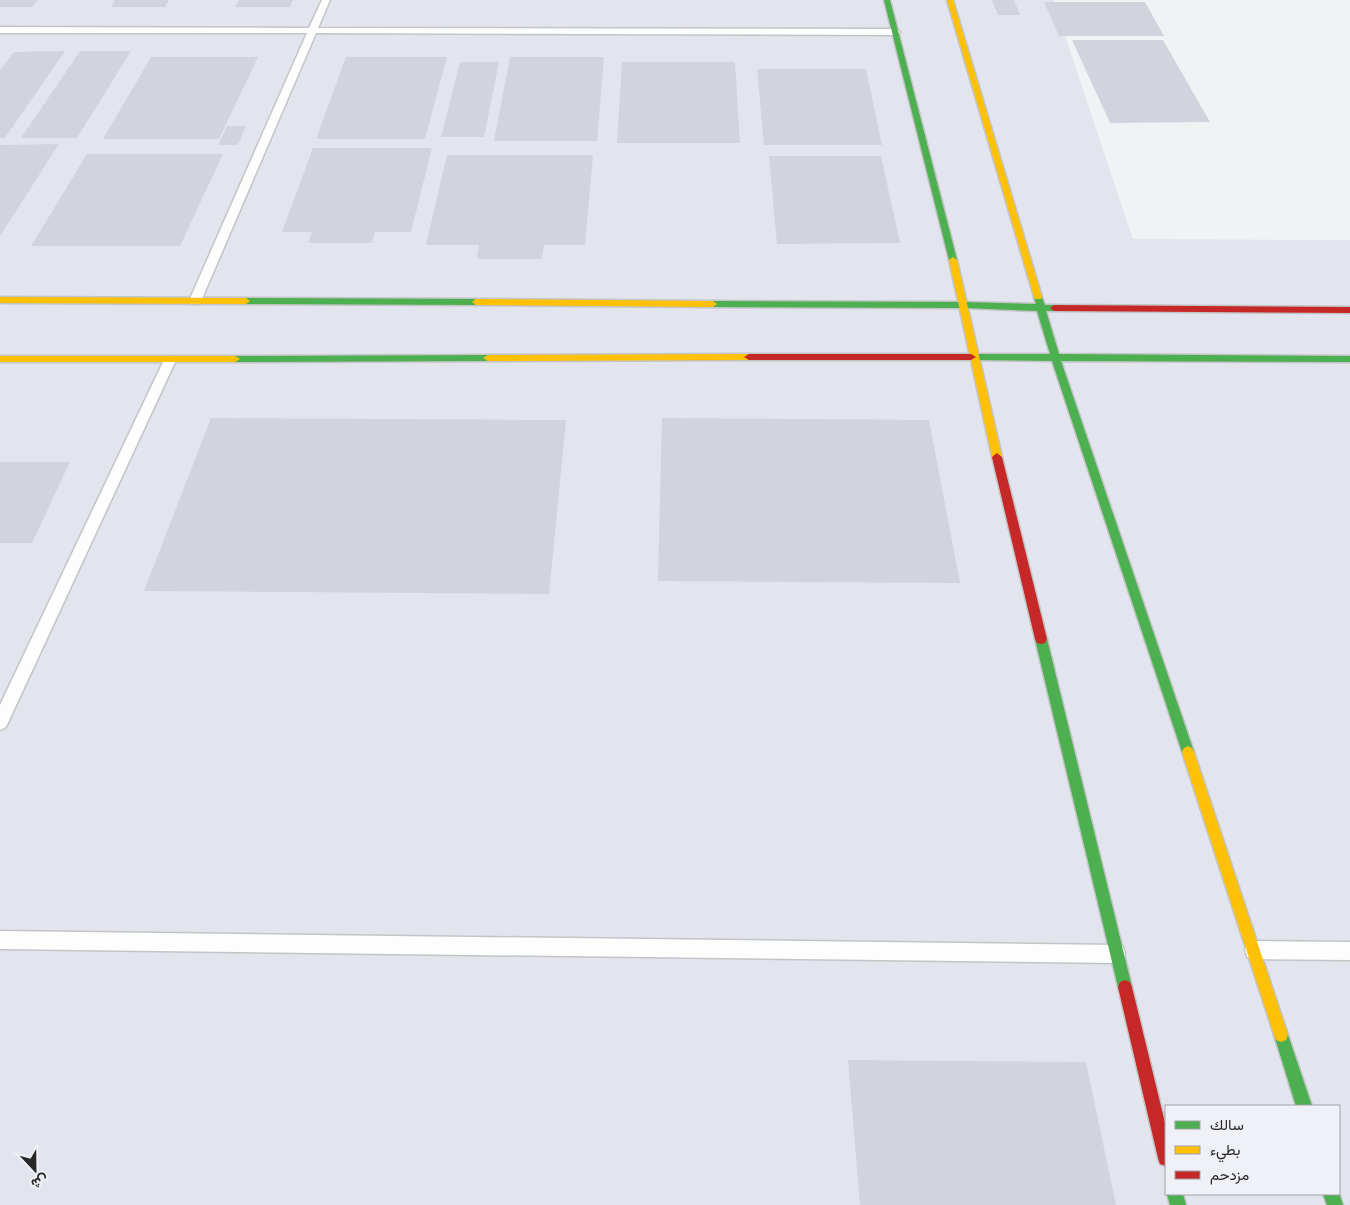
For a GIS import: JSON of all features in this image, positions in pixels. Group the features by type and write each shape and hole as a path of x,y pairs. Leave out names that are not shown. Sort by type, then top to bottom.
{"street":[{"path":"887,0 964,305 973,357 1165,1154"},
{"path":"950,0 1056,358 1254,950 1304,1105"},
{"path":"0,300 964,305 1040,308 1350,310"},
{"path":"0,359 973,357 1350,359"}],"lane":[{"path":"196,301 326,0"},
{"path":"0,30 896,32"},
{"path":"0,722 170,360"},
{"path":"0,940 1116,954"},
{"path":"1254,950 1350,951"}],"shaded area":[{"path":"0,0 1053,0 1133,239 1350,240 1350,1205 0,1205"}],"building":[{"path":"0,0 38,0 32,7 0,7"},
{"path":"115,0 169,0 165,7 111,7"},
{"path":"239,0 293,0 290,7 235,7"},
{"path":"992,0 1014,0 1020,15 998,15"},
{"path":"1044,2 1145,2 1164,36 1059,36"},
{"path":"1072,40 1163,40 1210,122 1110,123"},
{"path":"65,51 5,138 0,138 0,70 14,52"},
{"path":"80,51 131,51 77,138 21,138"},
{"path":"151,57 258,57 219,139 103,139"},
{"path":"346,57 447,57 425,139 316,139"},
{"path":"510,57 604,57 597,141 494,141"},
{"path":"460,62 499,62 484,137 441,137"},
{"path":"622,62 735,62 740,143 617,143"},
{"path":"757,69 866,69 882,145 764,145"},
{"path":"227,126 246,126 238,145 218,145"},
{"path":"59,144 0,236 0,145"},
{"path":"313,148 432,148 411,232 375,232 372,243 308,243 312,232 282,232"},
{"path":"87,154 223,154 180,246 31,246"},
{"path":"447,155 593,155 585,245 544,245 542,259 477,259 479,245 426,245"},
{"path":"769,156 881,156 900,243 777,244"},
{"path":"211,418 566,420 549,594 144,591"},
{"path":"662,418 929,420 960,583 658,581"},
{"path":"0,462 70,462 32,543 0,543"},
{"path":"848,1060 1086,1062 1116,1205 860,1205"}],"traffic: fast":[{"path":"887,0 953,260"},
{"path":"1038,297 1056,359 1188,752"},
{"path":"246,301 476,302"},
{"path":"713,304 964,305 1054,308"},
{"path":"971,357 1350,359"},
{"path":"235,359 488,358"},
{"path":"1041,639 1125,987"},
{"path":"1281,1035 1304,1105"},
{"path":"1175,1195 1178,1205"},
{"path":"1331,1195 1335,1205"}],"traffic: slow":[{"path":"950,0 1038,297"},
{"path":"953,260 997,457"},
{"path":"0,300 246,301"},
{"path":"476,302 713,304"},
{"path":"488,358 749,357"},
{"path":"0,359 235,359"},
{"path":"1188,752 1281,1035"}],"traffic: jam":[{"path":"1054,308 1350,310"},
{"path":"749,357 971,357"},
{"path":"997,457 1041,639"},
{"path":"1125,987 1165,1154"}]}
